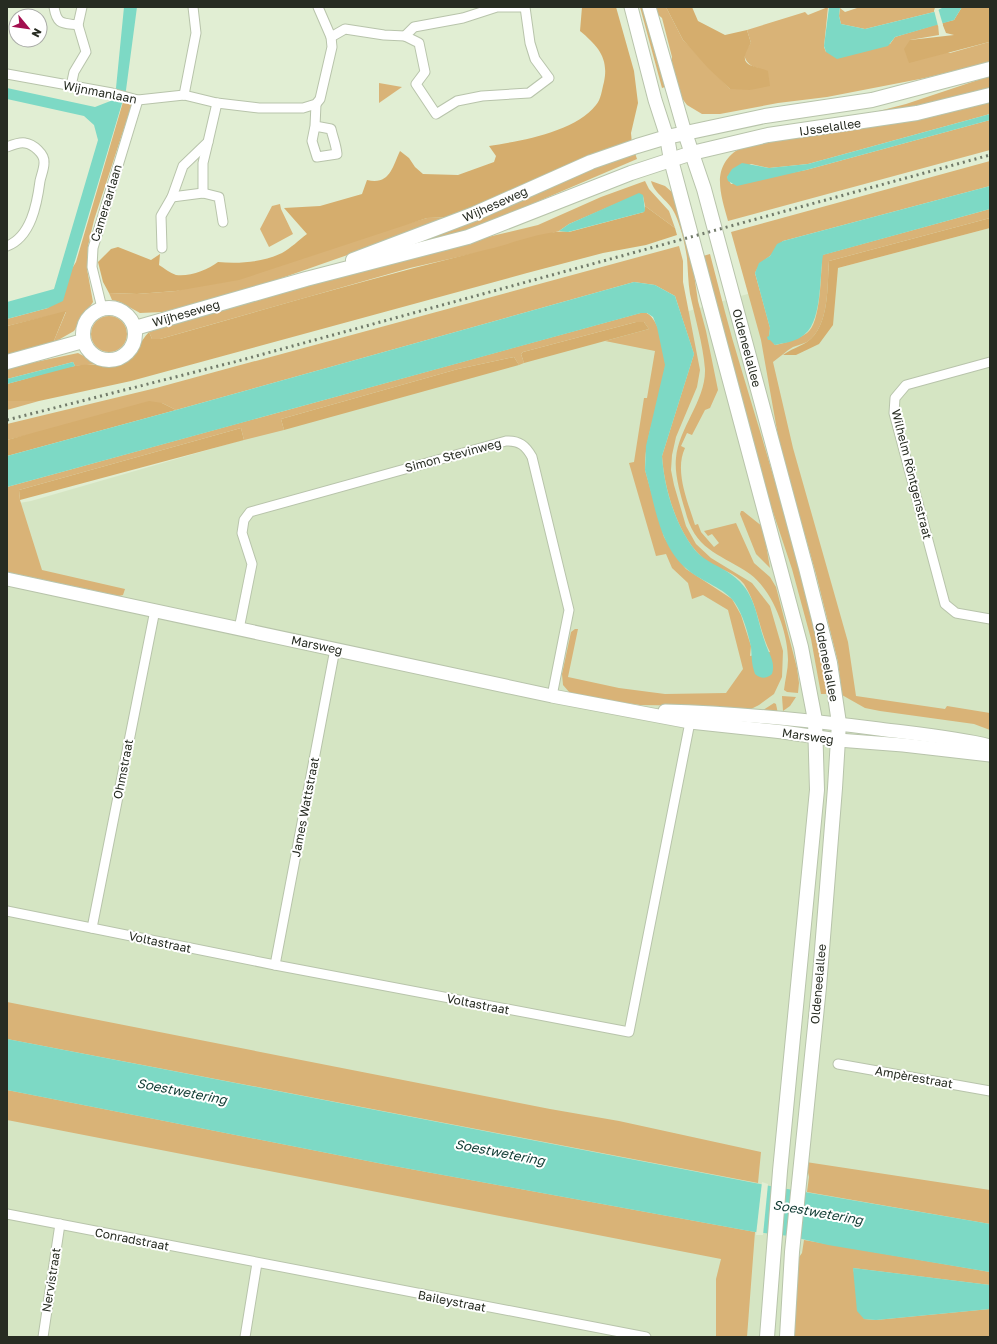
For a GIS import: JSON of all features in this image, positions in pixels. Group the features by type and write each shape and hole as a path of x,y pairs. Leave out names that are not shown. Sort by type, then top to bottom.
{"main road":[{"name":"IJsselallee","path":"685,133 765,116 872,100 990,69"},
{"name":"IJsselallee","path":"671,160 692,153 768,135 917,113 990,95"},
{"name":"Wijheseweg","path":"306,279 387,246 438,228 591,162 685,133"},
{"name":"Oldeneelallee","path":"685,133 726,266 806,568 830,664 838,723 838,740 819,987 792,1252 787,1337"},
{"name":"Oldeneelallee","path":"667,138 671,160 801,647 815,720 817,790 780,1171 767,1337"},
{"name":"Wijheseweg","path":"135,328 306,279 468,237 631,173 671,160"},
{"path":"111,307 126,314 135,328 136,337 133,346 124,356 111,361 102,360 94,356 87,350 83,341 82,331 86,321 93,313 102,308 111,307"},
{"path":"7,362 83,341"}],"street":[{"path":"54,7 58,20 63,24 78,25"},
{"path":"71,86 74,72 86,52 78,25 82,7"},
{"path":"184,95 196,33 193,7"},
{"path":"315,126 316,104 320,99 332,47 331,37 318,7"},
{"path":"331,37 345,29 384,36 405,36 419,43 425,72 416,84 436,114 457,101 482,96 529,94 549,78 535,59 530,43 525,7 497,7 463,18 414,27 405,36"},
{"name":"Oldeneelallee","path":"631,7 655,100 667,138"},
{"name":"Oldeneelallee","path":"649,7 685,133"},
{"name":"Wijnmanlaan","path":"7,74 128,96 138,100 184,95 217,103 259,108 303,108 316,104"},
{"name":"Cameraarlaan","path":"102,308 92,267 93,248 138,100"},
{"path":"203,193 204,163 217,103"},
{"path":"7,147 23,142 33,146 40,153 45,162 38,199 32,217 24,233 14,243 7,246"},
{"path":"162,248 161,216 172,197 183,166 208,142"},
{"path":"172,197 203,193 219,197 223,222"},
{"name":"Wilhelm Röntgenstraat","path":"990,362 906,385 895,398 894,413 945,604 956,613 990,619"},
{"name":"Simon Stevinweg","path":"239,629 252,564 242,532 244,520 250,512 506,441 517,442 528,449 532,457 569,610 552,696"},
{"name":"Marsweg","path":"7,579 552,696 628,710 691,717 816,738 903,745 990,755"},
{"name":"Ohmstraat","path":"92,928 155,610"},
{"name":"James Wattstraat","path":"275,965 335,649"},
{"name":"Marsweg","path":"691,717 815,720 964,740 990,746"},
{"name":"Voltastraat","path":"7,911 275,965 629,1032 691,717"},
{"name":"Ampèrestraat","path":"838,1064 990,1091"},
{"name":"Conradstraat","path":"7,1214 257,1264"},
{"name":"Nervistraat","path":"43,1337 60,1224"},
{"path":"245,1337 257,1264"},
{"name":"Baileystraat","path":"257,1264 646,1337"}],"shaded area":[{"path":"582,7 616,7 634,71 638,103 631,133 632,144 456,217 427,218 239,280 176,291 137,294 109,293 103,282 98,262 111,249 118,247 151,260 160,254 159,265 176,275 187,275 198,272 209,268 218,262 235,263 275,256 285,251 307,234 284,208 320,206 362,194 367,180 381,180 389,174 400,151 409,158 415,167 423,174 458,175 494,162 496,156 489,146 547,134 575,122 587,114 598,103 605,74 605,66 601,53 597,47 580,31"},
{"path":"640,7 643,7 665,87 662,88"},
{"path":"654,7 666,7 683,40 730,89 760,68 754,67 746,61 744,54 751,43 747,30 805,12 808,15 828,7 824,47 826,52 890,44 895,37 938,24 939,35 910,40 950,53 989,42 990,62 925,78 827,97 778,103 720,114 702,114 687,105 678,93 670,66 672,57 662,18 656,13"},
{"path":"666,7 692,7 698,21 725,35 747,30 751,43 745,57 745,61 751,65 768,71 770,86 750,90 730,89 708,68 683,40"},
{"path":"860,7 935,7 934,12 865,29 841,24 839,16 840,8 845,12"},
{"path":"962,7 990,7 990,43 989,42 909,63 904,49 910,40 954,35 946,33 942,23 954,20"},
{"path":"990,76 990,89 894,111 875,112 906,104"},
{"path":"379,83 402,87 379,103"},
{"path":"990,101 990,114 808,164 769,168 751,164 727,177 731,184 806,170 990,120 990,150 728,221 720,190 721,171 725,162 732,154 742,147"},
{"path":"123,102 132,104 94,220 88,246 87,269 93,302 74,331 53,343 66,312 7,326 7,319 48,308 76,262"},
{"path":"635,153 637,159 471,230 412,246 404,245 587,168"},
{"path":"990,161 990,186 783,241 770,256 761,263 755,273 770,328 769,336 775,345 783,343 796,339 807,333 812,328 818,309 821,285 822,255 990,209 990,218 829,261 826,304 824,316 820,326 807,342 793,347 773,362 793,448 848,642 856,696 945,709 947,706 990,713 990,730 974,724 865,708 842,695 838,662 816,574 780,447 761,340 731,232"},
{"path":"645,181 649,189 669,211 675,228 645,206 643,196 639,194 569,224 559,231 515,244 410,268 160,339 152,339 149,332 185,320 471,241 538,225 601,197"},
{"path":"651,181 665,186 673,193 691,254 698,301 706,331 718,390 710,408 705,410 692,435 687,433 681,446 685,448 682,457 681,476 686,497 695,525 698,524 701,532 714,547 719,543 712,534 708,536 704,531 736,523 754,563 770,577 776,587 797,668 799,683 798,693 787,692 784,690 788,664 785,637 778,613 766,591 750,574 712,552 698,538 687,517 677,480 676,458 682,435 701,392 705,369 701,341 690,294 687,258 681,230 673,209 655,190"},
{"path":"280,204 293,234 269,247 260,229 272,206"},
{"path":"645,206 675,228 677,235 646,245 603,253 527,273 131,381 39,401 7,401 7,384 72,366 111,365 122,363 130,358 149,332 152,339 160,339 448,259 551,233 569,232 644,212"},
{"path":"456,217 259,286 163,312 140,313 120,302 112,300 109,293 137,294 176,291 427,218"},
{"path":"990,218 990,228 838,268 833,325 819,344 796,355 783,355 807,342 820,326 824,316 826,304 829,261"},
{"path":"990,228 990,1337 7,1337 7,505 31,501 838,268"},
{"path":"679,246 683,261 683,282 700,370 697,387 676,437 672,455 671,470 674,485 686,526 696,544 711,558 752,583 770,606 783,651 782,677 774,694 749,710 711,706 640,705 570,693 563,685 562,674 571,632 575,629 578,629 568,677 619,688 665,694 726,693 743,669 728,610 703,595 692,599 688,583 672,568 666,554 656,556 629,463 634,462 644,398 647,398 655,351 605,341 649,329 644,322 636,322 523,352 521,354 524,363 519,365 514,357 458,369 281,419 284,430 244,440 241,428 19,490 20,500 42,570 125,589 123,595 119,596 7,572 7,487 644,312 654,320 658,327 663,345 665,361 663,380 645,457 645,470 664,537 686,569 732,599 741,615 751,646 750,656 770,652 749,592 744,584 737,577 708,562 698,553 689,542 681,528 670,499 663,469 662,456 694,354 675,296 655,285 634,282 176,410 162,403 7,440 7,424 156,388"},
{"path":"710,254 732,340 777,489 811,611 829,694 821,694 811,639 792,569 766,491 703,256"},
{"path":"66,311 53,343 7,355 7,326"},
{"path":"113,316 122,321 126,327 126,341 122,347 113,352 105,352 96,347 92,341 91,330 96,321 102,317"},
{"path":"636,322 644,322 649,329 524,363 521,354 523,352"},
{"path":"78,353 99,364 75,366 73,362 7,379 7,368"},
{"path":"514,357 519,365 284,430 281,419 458,369"},
{"path":"7,401 39,401 7,410"},
{"path":"149,401 162,403 176,410 7,456 7,440"},
{"path":"241,428 244,440 20,500 19,490"},
{"path":"741,511 763,527 770,568 756,554 740,514"},
{"path":"782,696 796,697 790,706 783,711"},
{"path":"774,703 776,704 778,714 760,712"},
{"path":"7,1002 550,1109 619,1121 761,1152 758,1183 7,1039"},
{"path":"7,1090 383,1164 755,1232 747,1337 716,1337 716,1279 721,1259 7,1120"},
{"path":"806,1162 990,1190 990,1224 807,1192 809,1177"},
{"path":"804,1240 990,1272 990,1285 853,1268 864,1319 876,1320 990,1309 990,1337 793,1337 797,1260 802,1253"}],"water":[{"path":"124,7 137,7 126,90 63,301 48,308 7,319 7,302 54,289 98,140 94,125 84,116 7,99 7,88 95,107 113,100 116,88"},
{"path":"829,7 840,7 839,16 841,24 865,29 934,12 944,7 962,7 954,20 895,37 888,46 837,59 826,52 824,46"},
{"path":"990,114 990,120 806,170 737,186 728,181 727,177 732,169 742,163 769,168 808,164"},
{"path":"990,186 990,209 823,255 817,312 808,331 798,339 785,343 775,345 768,340 767,337 769,336 770,328 755,273 759,263 770,256 777,244 783,241"},
{"path":"639,193 643,195 644,212 568,232 559,231 569,224"},
{"path":"634,282 655,285 675,296 694,354 662,456 665,480 676,517 695,550 703,558 732,575 740,582 751,597 773,665 772,674 766,678 761,678 755,674 747,630 735,603 725,593 688,570 678,560 670,549 659,524 645,470 646,446 665,365 657,327 653,317 647,313 641,313 7,487 7,456"},
{"path":"73,362 75,366 7,384 7,379"},
{"name":"Soestwetering","path":"7,1039 770,1186 990,1224 990,1272 828,1245 789,1236 755,1232 383,1164 7,1090"},
{"path":"853,1268 990,1285 990,1309 876,1320 864,1319 857,1311"}],"pier":[{"path":"938,8 943,25 938,26 934,10"},
{"path":"762,1182 768,1184 763,1235 756,1235"}],"railway":[{"path":"7,420 238,361 990,155"}]}
